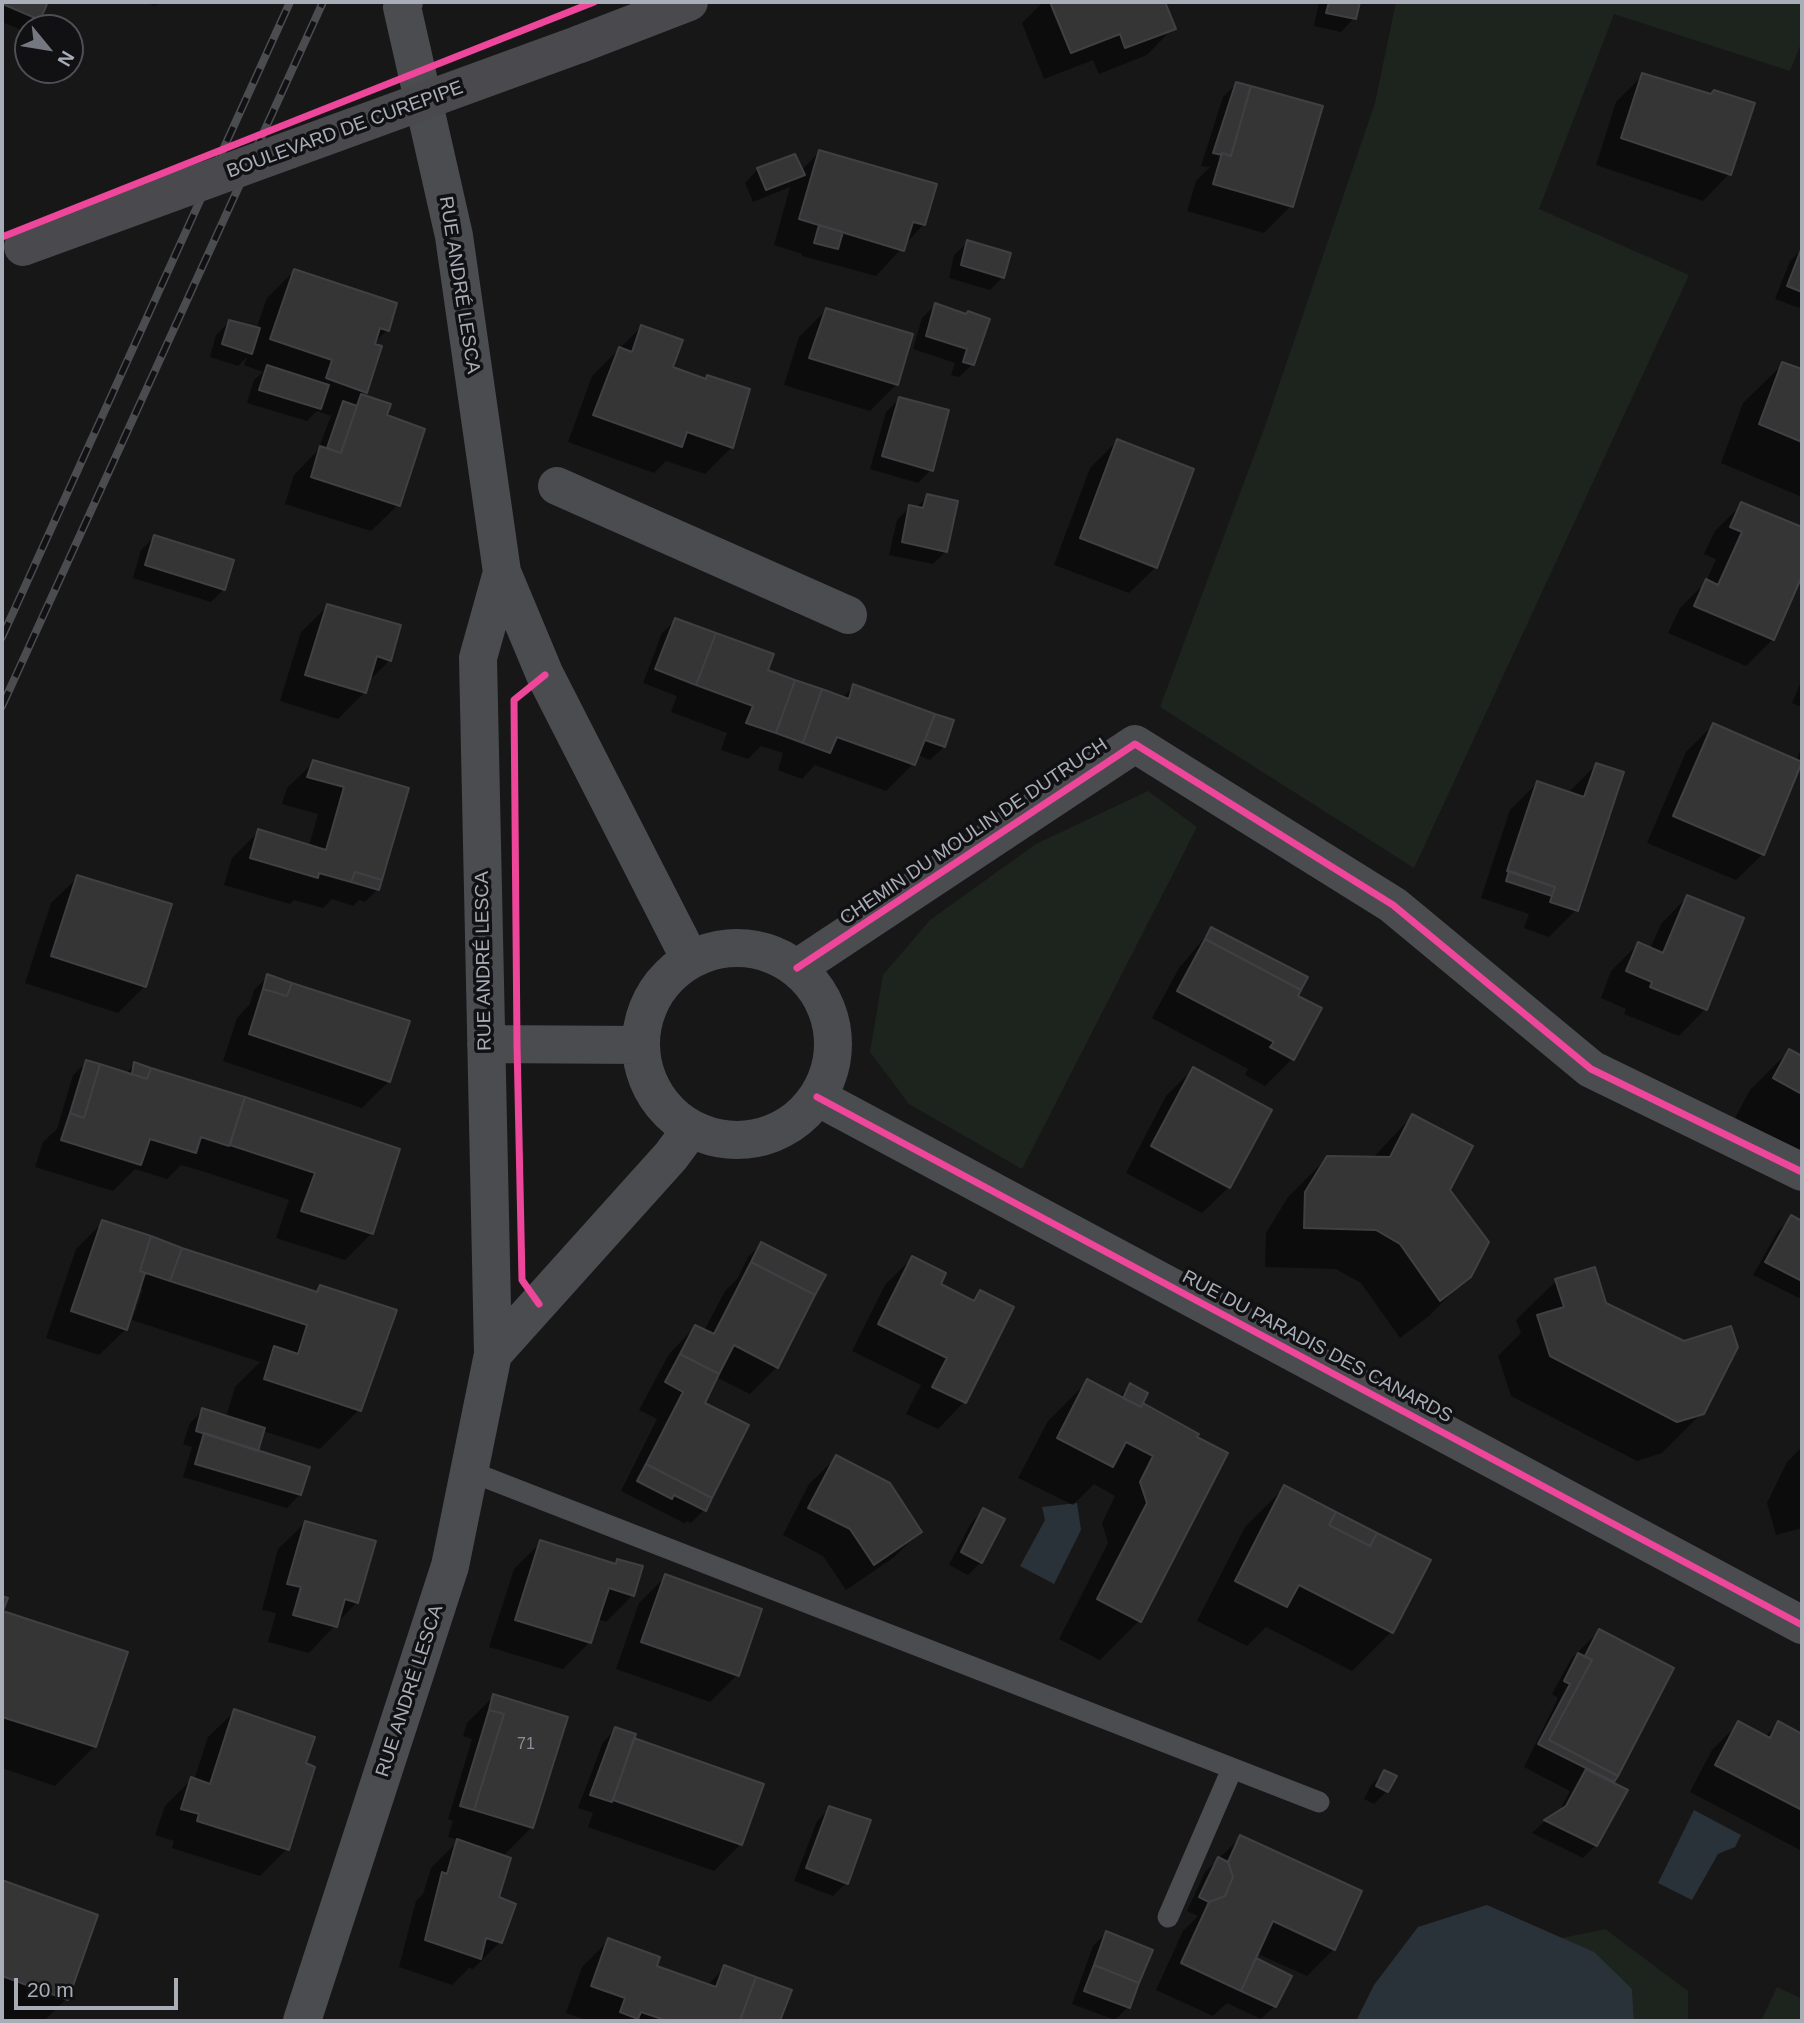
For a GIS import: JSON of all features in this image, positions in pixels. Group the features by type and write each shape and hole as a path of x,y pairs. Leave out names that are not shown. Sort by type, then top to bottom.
{"main road":[{"name":"BOULEVARD DE CUREPIPE","path":"12,253 689,2"}],"street":[{"name":"RUE ANDRÉ LESCA","path":"404,2 402,7 454,236 502,572 545,675 690,959"},
{"path":"557,486 848,615"},
{"name":"RUE ANDRÉ LESCA","path":"302,2021 450,1566 493,1354 478,658 502,572"},
{"name":"CHEMIN DU MOULIN DE DUTRUCH","path":"797,968 1135,744 1393,905 1591,1069 1802,1172"},
{"path":"745,948 773,954 797,968 817,989 828,1015 833,1043 829,1071 817,1097 798,1119 774,1133 746,1140 718,1139 691,1129 670,1114 654,1094 644,1070 640,1045 644,1019 653,995 670,974 690,959 717,950 745,948"},
{"path":"486,1044 640,1045"},
{"name":"RUE DU PARADIS DES CANARDS","path":"817,1097 1802,1625"},
{"path":"493,1354 671,1156 691,1129"}],"lane":[{"path":"469,1471 1319,1802"},
{"path":"1168,1917 1232,1769"}],"shaded area":[{"path":"1396,2 1802,2 1802,41 1790,71 1614,14 1539,209 1689,275 1414,868 1160,707 1264,429 1375,103"},
{"path":"1148,791 1197,827 1022,1169 909,1104 870,1052 883,975 930,920 1036,844"},
{"path":"1077,1503 1081,1530 1054,1584 1020,1566 1045,1520 1042,1507"},
{"path":"1694,1810 1741,1835 1735,1847 1718,1854 1692,1900 1658,1883"},
{"path":"1487,1905 1594,1952 1632,1989 1634,2021 1356,2021 1374,1985 1418,1927"},
{"path":"1605,1929 1688,1991 1688,2021 1634,2021 1632,1989 1562,1938"},
{"path":"1777,1987 1802,1999 1802,2021 1761,2021"}],"building":[{"path":"6,2 48,2 43,14 26,14 5,5"},
{"path":"1050,2 1165,2 1176,29 1125,48 1120,34 1071,53"},
{"path":"1329,2 1360,2 1356,19 1326,13"},
{"path":"1642,73 1711,94 1714,90 1755,103 1731,175 1621,138"},
{"path":"1236,82 1251,86 1231,156 1213,153"},
{"path":"1251,86 1323,106 1293,207 1213,184 1222,153 1231,156"},
{"path":"819,150 937,184 925,225 913,222 904,251 799,219"},
{"path":"795,154 805,175 766,190 757,168"},
{"path":"819,225 843,232 838,249 814,243"},
{"path":"967,240 1011,253 1004,278 961,265"},
{"path":"1802,247 1802,292 1787,286"},
{"path":"294,269 397,303 389,331 380,328 375,344 382,346 367,393 326,378 332,360 270,339"},
{"path":"935,303 990,319 974,365 963,362 967,349 926,336"},
{"path":"826,308 913,334 898,385 809,358"},
{"path":"229,320 260,328 252,354 222,344"},
{"path":"641,325 683,340 673,367 706,379 707,375 750,389 733,448 687,432 682,447 593,415 619,347 632,352"},
{"path":"1782,362 1802,369 1802,442 1759,424"},
{"path":"267,365 329,385 321,409 259,390"},
{"path":"361,394 391,404 387,415 425,429 400,506 311,477 320,446 341,453"},
{"path":"899,397 949,410 933,471 882,456"},
{"path":"343,401 357,406 341,453 327,448"},
{"path":"1117,439 1194,469 1157,568 1080,538"},
{"path":"927,494 958,501 947,552 902,542 909,505 923,508"},
{"path":"1741,502 1802,527 1802,576 1774,640 1694,606 1706,579 1718,585 1742,532 1730,527"},
{"path":"154,535 234,560 225,590 145,565"},
{"path":"327,604 401,625 391,661 377,656 366,693 305,675"},
{"path":"675,618 716,633 696,685 655,669"},
{"path":"716,633 774,654 768,670 795,680 776,733 746,723 753,706 696,685"},
{"path":"795,680 822,689 803,743 776,733"},
{"path":"853,684 935,714 915,765 837,737 830,753 803,743 822,689 849,699"},
{"path":"935,714 954,720 945,747 925,740"},
{"path":"1713,723 1802,762 1764,855 1673,816"},
{"path":"313,760 409,788 382,880 355,872 351,882 319,873 318,878 250,858 258,829 326,850 344,787 307,777"},
{"path":"1596,763 1624,772 1578,911 1550,902 1555,887 1507,871 1537,781 1584,797"},
{"path":"1509,871 1555,887 1552,896 1506,881"},
{"path":"355,872 382,880 379,890 351,882"},
{"path":"77,875 172,904 146,987 51,956"},
{"path":"1687,895 1744,918 1707,1010 1650,987 1652,982 1626,971 1638,942 1663,953"},
{"path":"1211,927 1308,977 1301,990 1205,939"},
{"path":"1205,939 1301,990 1298,996 1322,1008 1294,1060 1270,1047 1274,1042 1177,991"},
{"path":"267,974 292,983 287,996 263,989"},
{"path":"292,983 410,1021 390,1082 249,1034 263,989 287,996"},
{"path":"1789,1049 1802,1056 1802,1094 1773,1078"},
{"path":"86,1060 100,1064 84,1118 70,1113"},
{"path":"134,1062 151,1068 147,1079 132,1074"},
{"path":"100,1064 147,1079 151,1068 245,1097 229,1146 201,1137 196,1153 150,1139 141,1165 61,1140 70,1113 84,1118"},
{"path":"1193,1067 1272,1110 1230,1188 1151,1146"},
{"path":"245,1097 400,1149 373,1234 301,1211 315,1173 230,1145"},
{"path":"1412,1114 1473,1146 1450,1190 1489,1242 1471,1277 1440,1301 1400,1244 1376,1230 1304,1228 1305,1192 1327,1156 1390,1157"},
{"path":"1791,1215 1802,1221 1802,1281 1765,1262"},
{"path":"102,1220 151,1236 140,1271 145,1273 127,1330 71,1311"},
{"path":"151,1236 182,1248 170,1281 140,1271"},
{"path":"761,1242 826,1275 815,1295 751,1262"},
{"path":"182,1248 317,1292 320,1285 397,1310 361,1411 264,1379 274,1346 298,1354 307,1325 170,1281"},
{"path":"912,1256 946,1273 941,1284 974,1301 980,1290 1014,1307 966,1403 932,1387 947,1358 878,1324"},
{"path":"751,1262 815,1295 778,1368 734,1345 719,1374 680,1354 695,1325 714,1334"},
{"path":"1595,1267 1606,1303 1684,1341 1731,1326 1738,1347 1704,1414 1677,1422 1550,1356 1537,1315 1564,1307 1555,1279"},
{"path":"680,1354 719,1374 705,1403 749,1425 712,1498 646,1464 683,1392 665,1382"},
{"path":"1087,1379 1141,1407 1143,1403 1228,1453 1141,1622 1097,1599 1147,1503 1140,1482 1153,1456 1126,1442 1113,1467 1057,1438"},
{"path":"1130,1383 1148,1393 1141,1407 1123,1398"},
{"path":"202,1408 265,1428 258,1451 196,1431"},
{"path":"204,1433 310,1467 301,1495 195,1464"},
{"path":"836,1455 890,1483 922,1532 874,1565 850,1529 808,1508"},
{"path":"646,1464 712,1498 706,1511 674,1495 672,1499 637,1481"},
{"path":"1284,1485 1336,1512 1329,1525 1370,1546 1377,1533 1431,1560 1393,1633 1299,1585 1287,1607 1235,1581"},
{"path":"983,1508 1005,1519 982,1563 961,1552"},
{"path":"1336,1512 1377,1533 1370,1546 1329,1525"},
{"path":"305,1521 376,1541 358,1603 345,1599 337,1627 293,1615 301,1587 287,1584"},
{"path":"540,1540 616,1564 617,1559 643,1566 634,1596 609,1588 591,1643 515,1620"},
{"path":"665,1574 762,1609 739,1676 641,1642"},
{"path":"2,1596 8,1598 3,1611 128,1652 96,1747 2,1717"},
{"path":"1599,1629 1674,1668 1618,1776 1549,1740 1592,1660 1585,1656"},
{"path":"1578,1653 1592,1660 1549,1740 1618,1776 1614,1782 1538,1744 1570,1684 1564,1681"},
{"path":"493,1694 568,1717 533,1828 474,1810 504,1714 489,1710"},
{"path":"234,1709 315,1737 306,1763 315,1767 289,1850 197,1821 199,1814 181,1809 191,1777 210,1784"},
{"path":"489,1710 504,1714 474,1810 460,1806"},
{"path":"1738,1721 1770,1738 1778,1721 1802,1734 1802,1810 1715,1765"},
{"path":"615,1727 636,1734 612,1802 590,1795"},
{"path":"634,1738 764,1784 742,1845 613,1800"},
{"path":"1586,1769 1628,1790 1597,1846 1544,1820 1566,1806"},
{"path":"1384,1770 1397,1776 1388,1792 1376,1786"},
{"path":"829,1806 871,1820 848,1884 806,1868"},
{"path":"1240,1835 1362,1891 1335,1950 1273,1921 1241,1991 1181,1963 1209,1902 1225,1896 1233,1877 1228,1862"},
{"path":"457,1839 511,1858 499,1897 516,1904 502,1943 486,1938 481,1959 425,1940 442,1872 447,1874"},
{"path":"1218,1857 1228,1862 1233,1877 1225,1896 1209,1902 1199,1897"},
{"path":"2,1880 98,1915 68,2000 2,1976"},
{"path":"1106,1931 1153,1950 1139,1983 1094,1965"},
{"path":"608,1938 660,1957 657,1966 716,1987 724,1965 756,1977 740,2021 668,2021 641,2012 638,2019 620,2012 625,1998 591,1986"},
{"path":"1256,1958 1292,1976 1276,2007 1241,1991"},
{"path":"1094,1965 1139,1983 1130,2008 1084,1991"},
{"path":"756,1977 792,1990 780,2021 740,2020"}],"railway":[{"path":"2,637 290,2"},
{"path":"2,706 323,2"}],"cycle path":[{"path":"2,237 594,2"},
{"path":"539,1304 522,1280 514,700 545,675"},
{"path":"797,968 1135,744 1393,905 1591,1069 1802,1172"},
{"path":"817,1097 1802,1625"}]}
